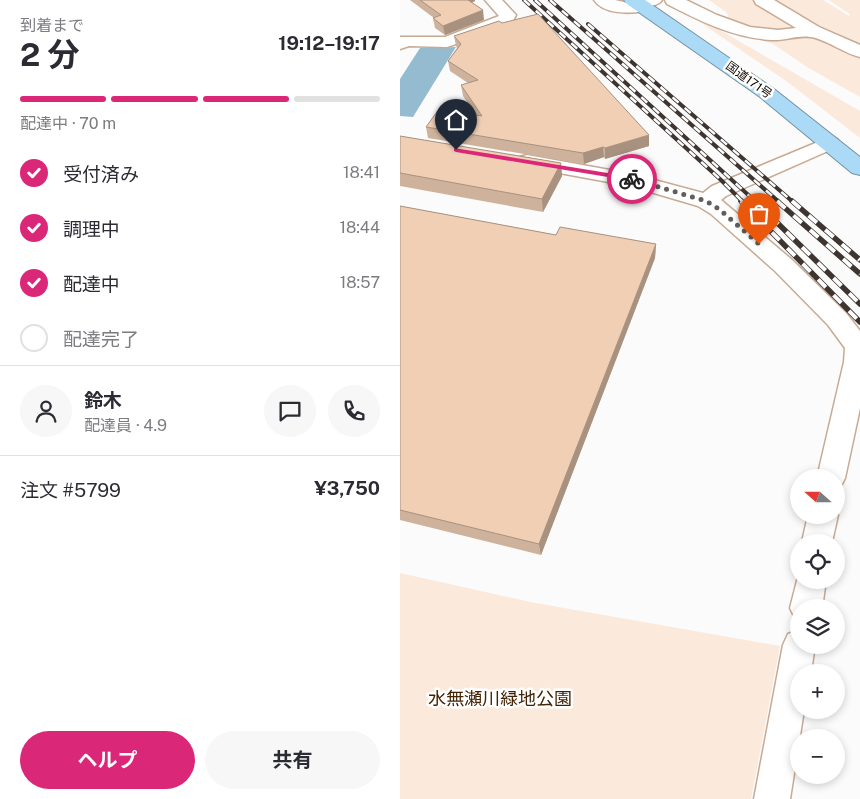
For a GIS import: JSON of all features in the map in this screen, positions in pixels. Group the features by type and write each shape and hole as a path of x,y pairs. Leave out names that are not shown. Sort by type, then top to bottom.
{"highway":[{"name":"国道171号","path":"642,1 767,93 860,168"}],"street":[{"path":"602,0 620,7 638,7 642,1"},
{"path":"673,0 715,22 747,32 779,35 813,31"},
{"path":"762,0 813,31 860,52"},
{"path":"400,44 406,41 447,42 506,19 508,15 486,5"},
{"path":"706,201 719,191 830,143"},
{"path":"508,158 632,180 706,201 719,209 783,265 837,319 859,348 833,469"},
{"path":"772,799 797,654"}],"green space":[{"path":"709,0 753,0 776,13 791,28 779,31 732,24 726,12"},
{"path":"773,0 823,0 849,16 850,14 829,0 860,0 860,46 846,41"},
{"path":"678,7 860,111 860,138 789,83"},
{"path":"817,38 860,57 860,97 807,67 773,44 758,39"},
{"name":"水無瀬川緑地公園","path":"400,573 530,602 780,646 751,799 400,799"}],"water":[{"path":"456,47 413,117 400,116 400,79 420,48"}],"building":[{"path":"420,0 468,0 483,10 443,26 433,18 441,15"},
{"path":"538,14 649,135 583,153 426,127 439,109 482,116 461,85 478,80 448,61 461,44 454,36 499,21 502,23"},
{"path":"400,136 561,163 542,199 400,173"},
{"path":"400,206 556,235 560,227 656,244 539,544 400,510"}],"railway":[{"path":"524,0 743,202"},
{"path":"535,0 756,202"},
{"path":"550,0 779,202"},
{"path":"588,24 793,202"},
{"path":"741,201 860,322"},
{"path":"755,201 860,304"},
{"path":"777,201 860,274"},
{"path":"792,201 860,260"}],"way so far":[{"path":"632,179 706,201 719,209 759,244"}],"route":[{"path":"456,150 632,179"}]}
